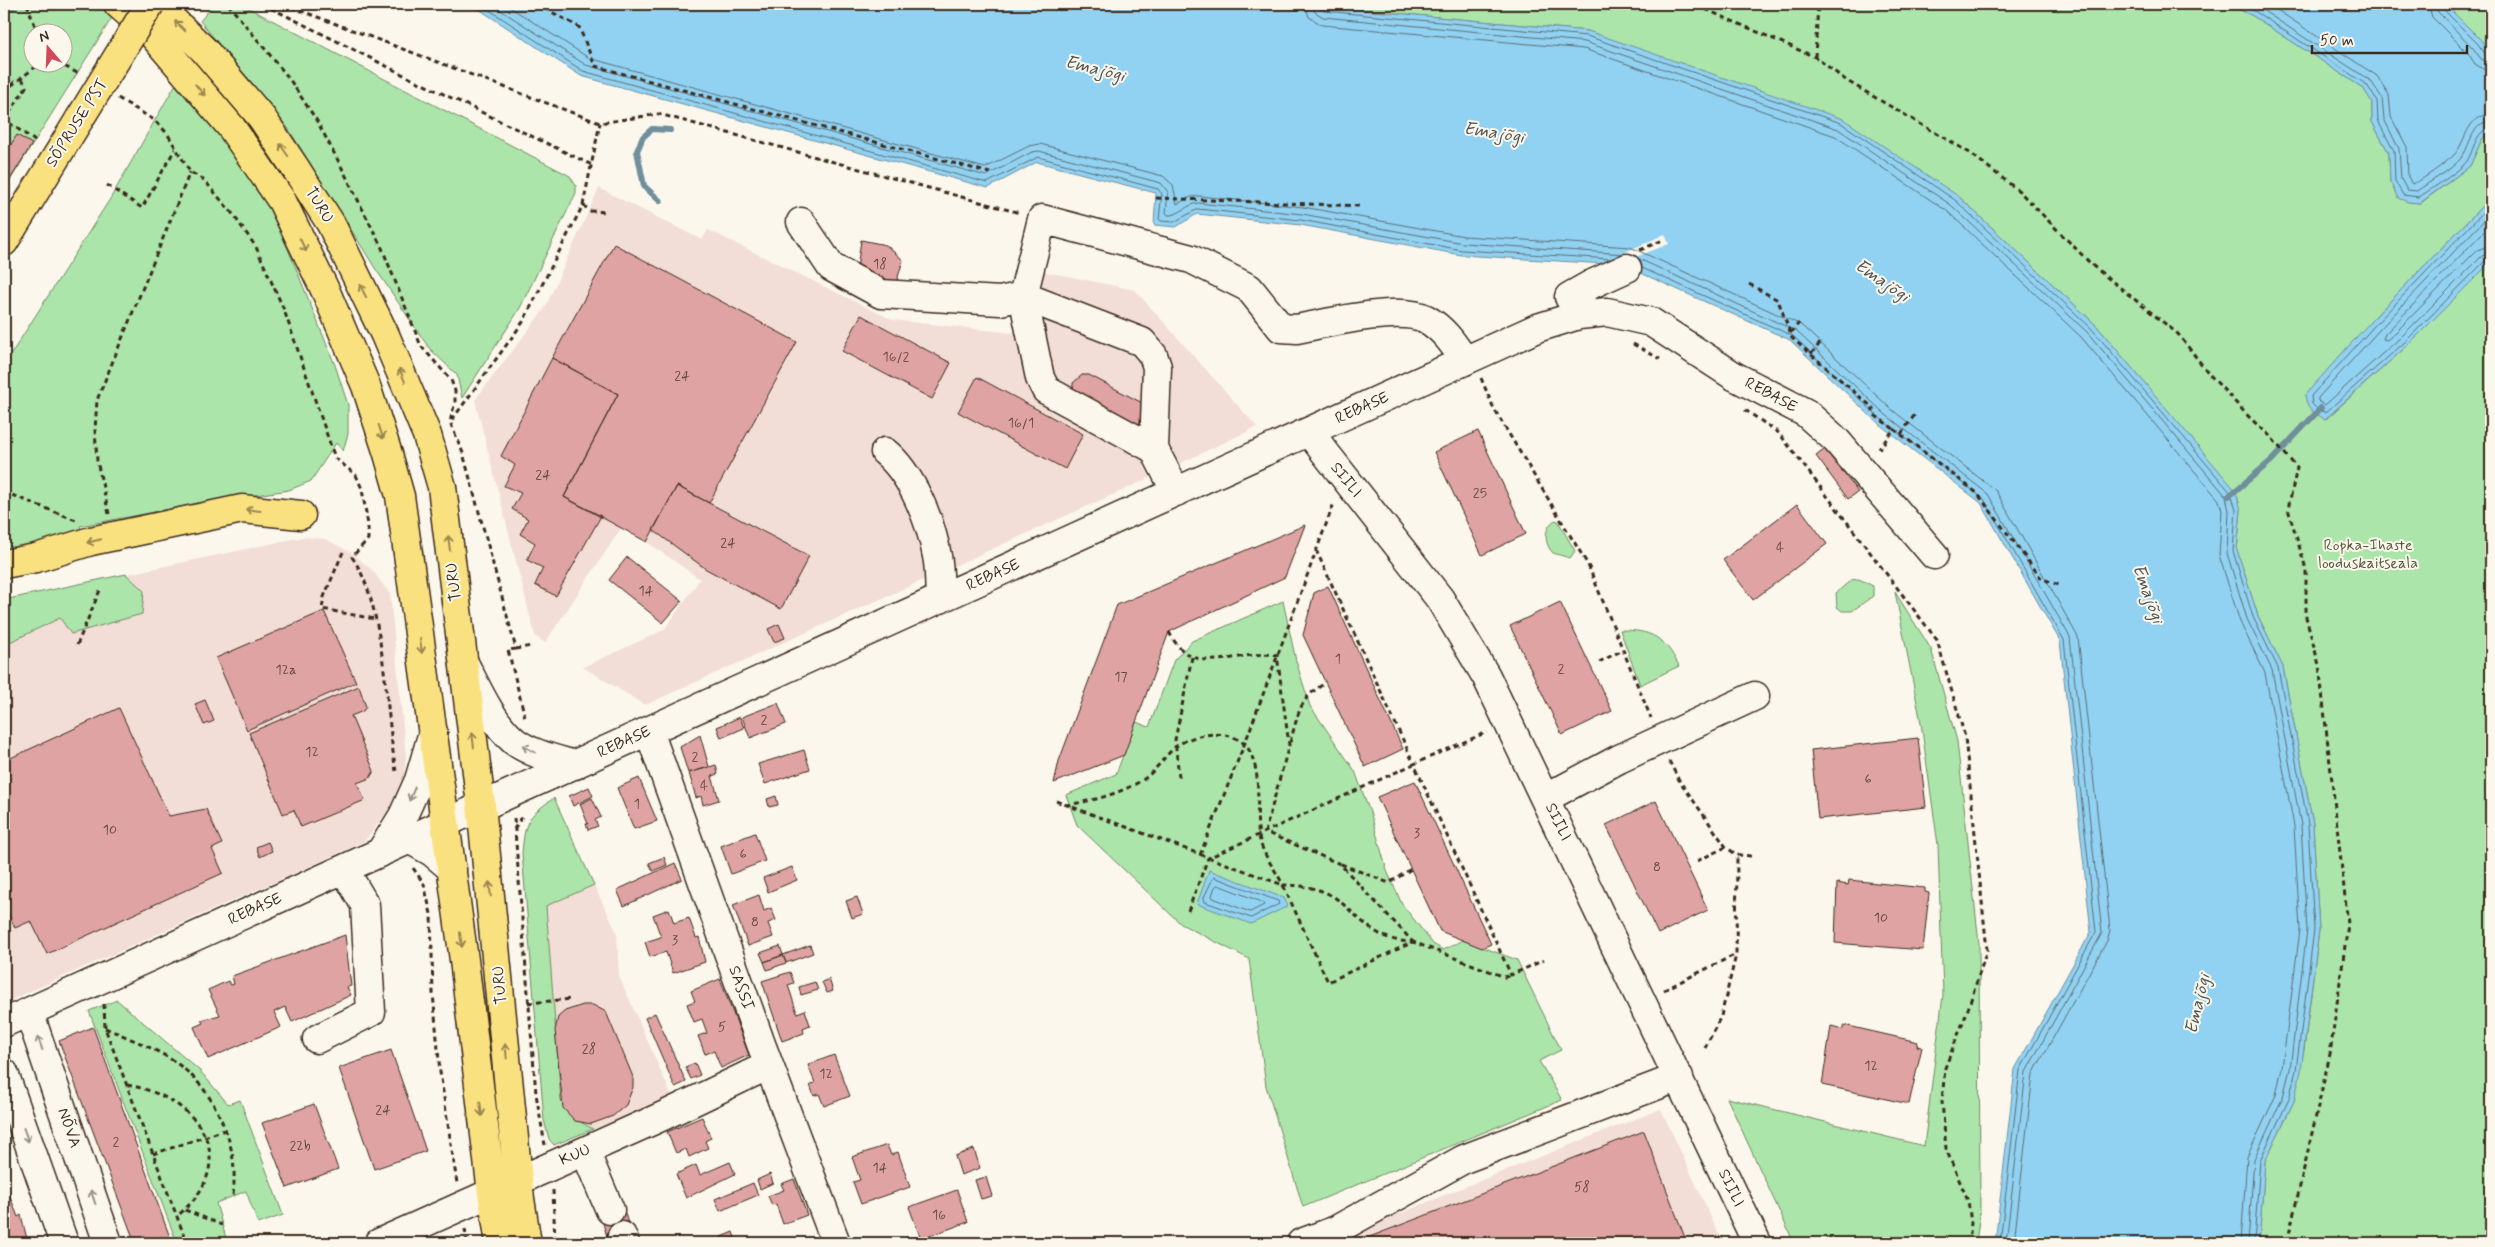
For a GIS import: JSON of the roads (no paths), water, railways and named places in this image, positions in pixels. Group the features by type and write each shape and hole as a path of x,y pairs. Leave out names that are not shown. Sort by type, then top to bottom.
{"main road":[{"name":"TURU","path":"118,4 152,34 231,127 282,201 326,292 366,386 400,496 446,822 492,1193 500,1243"},
{"name":"SÕPRUSE PST","path":"4,242 150,4"},
{"name":"TURU","path":"156,4 204,50 262,118 330,224 385,335 427,435 442,487 481,805 518,1181 527,1243"},
{"path":"4,564 36,558 91,541 242,508 301,515"}],"street":[{"path":"1154,449 1046,390 1040,378 1023,296 1042,219 1191,259 1249,288 1281,328 1297,329 1398,313 1425,319 1449,338 1469,359"},
{"path":"800,222 832,267 881,294 1000,301 1023,296 1142,342 1153,355 1157,367 1154,449 1176,492"},
{"path":"1579,315 1569,297 1592,284 1628,268"},
{"name":"REBASE","path":"4,1024 481,805 575,765 1537,328 1579,315 1607,312 1652,322 1734,376 1806,413 1836,440 1934,555"},
{"name":"SIILI","path":"1308,432 1440,600 1486,676 1758,1243"},
{"path":"885,452 904,472 918,497 937,556 940,599"},
{"path":"463,661 488,710 514,741 539,754 575,765"},
{"path":"1546,798 1659,740 1755,696"},
{"name":"SASSI","path":"649,731 769,1065 836,1243"},
{"path":"380,853 403,816 419,780 433,732"},
{"path":"410,839 432,852 452,869"},
{"path":"316,1039 370,1012 365,906 344,869"},
{"name":"NÕVA","path":"29,1012 108,1243"},
{"name":"KUU","path":"379,1243 585,1151 769,1065"},
{"path":"4,1073 64,1243"},
{"path":"1301,1243 1336,1230 1464,1159 1679,1077"},
{"path":"585,1151 610,1210"}],"water":[{"name":"Emajõgi","path":"471,4 1298,4 1588,31 1843,119 1958,196 2095,324 2236,491 2241,510 2237,550 2258,616 2283,667 2313,824 2319,930 2301,1071 2294,1101 2265,1161 2259,1243 1995,1243 2015,1069 2091,932 2060,641 1981,503 1879,424 1790,340 1623,265 1461,255 1301,225 1197,214 1176,227 1154,225 1156,193 1037,162 988,188 581,76"},
{"path":"2228,4 2445,4 2482,41 2491,55 2491,131 2482,139 2470,166 2420,203 2408,202 2398,198 2390,182 2389,153 2372,122 2372,102 2363,88 2253,16"},
{"path":"2491,197 2491,262 2408,345 2325,419 2314,412 2307,404 2305,395 2371,321"},
{"path":"1209,870 1284,898 1288,906 1251,924 1197,904"}],"waterway":[{"path":"660,201 644,186 637,151 643,137 652,129 670,130"},
{"path":"2229,496 2271,461 2321,408"}],"park label":[{"name":"Ropka-Ihaste looduskaitseala","path":"2368,554"}]}
